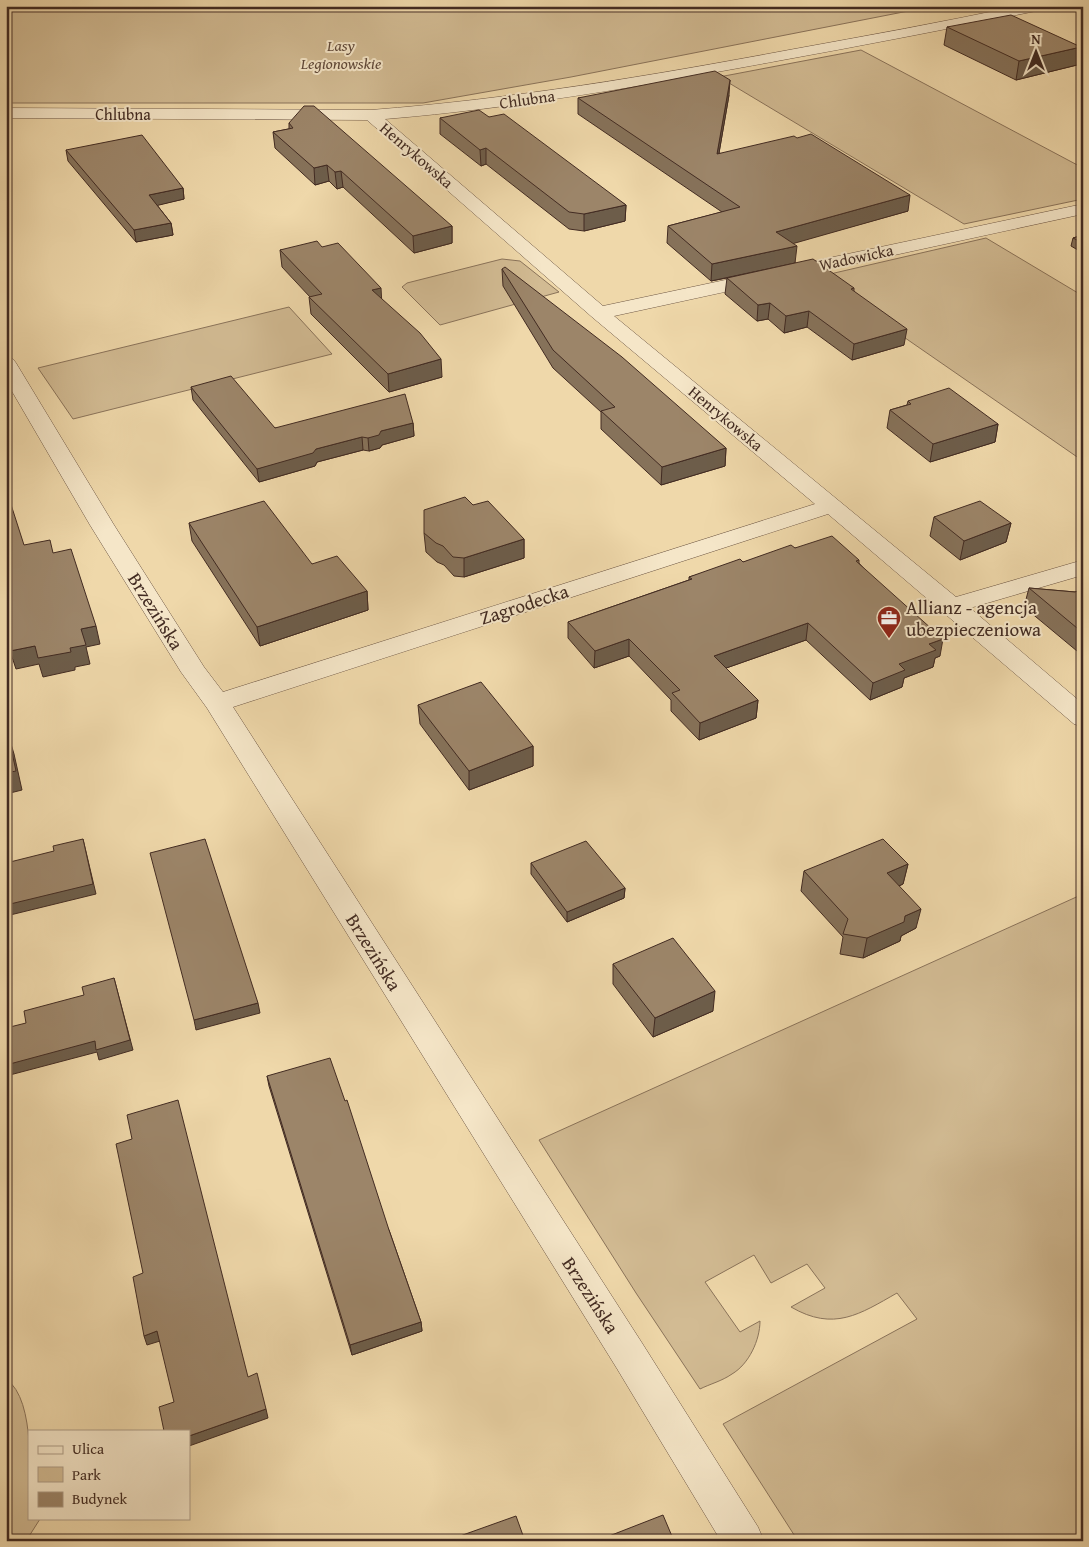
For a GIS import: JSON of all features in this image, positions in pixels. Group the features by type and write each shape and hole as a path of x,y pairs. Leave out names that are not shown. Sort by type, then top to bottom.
{"street":[{"name":"Chlubna","path":"6,113 371,115 492,104 590,90 1041,6"},
{"name":"Henrykowska","path":"371,115 599,312 952,606 1083,718"},
{"name":"Wadowicka","path":"599,312 1083,209"},
{"name":"Brzezińska","path":"6,363 112,541 194,672 217,703 629,1355 744,1541"},
{"name":"Zagrodecka","path":"217,703 831,506"},
{"path":"952,606 1083,567"}],"green space":[{"name":"Lasy Legionowskie","path":"6,6 934,6 571,77 423,103 6,103"},
{"path":"861,50 1083,168 1083,199 964,224 719,77"},
{"path":"986,238 1083,296 1083,461 817,277"},
{"path":"502,259 520,261 559,292 440,325 402,287 407,283"},
{"path":"289,307 332,354 73,419 38,368"},
{"path":"1083,894 1083,1534 1072,1541 798,1541 723,1424 917,1319 897,1293 871,1308 846,1317 834,1319 820,1318 806,1314 791,1307 825,1288 807,1264 771,1283 754,1255 705,1282 740,1332 760,1321 756,1343 744,1364 720,1381 700,1389 636,1293 539,1140"},
{"path":"6,1379 16,1390 23,1405 27,1423 28,1520 39,1520 26,1541 6,1541"}],"building":[{"path":"1011,15 1081,47 1019,61 947,27"},
{"path":"715,71 730,80 717,154 794,136 797,138 811,134 910,195 776,232 797,246 712,264 668,226 740,207 578,98"},
{"path":"304,106 314,106 452,226 413,236 341,171 335,172 327,165 314,168 273,132 293,128 289,123"},
{"path":"479,110 489,117 504,114 626,205 584,214 569,212 486,148 480,150 440,118"},
{"path":"142,135 183,188 149,195 171,223 134,230 66,150"},
{"path":"1083,235 1083,243 1073,238"},
{"path":"317,241 322,247 338,243 381,288 372,290 420,333 441,359 388,374 309,297 322,294 280,250"},
{"path":"813,259 907,329 854,344 809,311 786,316 770,303 758,305 727,278"},
{"path":"505,267 622,357 726,448 662,467 601,411 615,407 553,350 502,269"},
{"path":"231,376 275,428 405,394 413,423 381,431 379,435 368,438 362,437 316,449 313,453 257,469 191,387"},
{"path":"949,388 998,424 933,444 890,410 911,404 908,401"},
{"path":"6,489 24,545 50,540 53,553 71,549 96,626 81,629 86,645 70,648 71,652 38,658 35,646 10,651 6,634"},
{"path":"465,497 473,505 488,501 524,539 464,558 453,557 443,546 424,533 424,510"},
{"path":"264,501 312,564 337,556 367,591 257,627 189,523"},
{"path":"980,501 1011,523 964,541 934,517"},
{"path":"832,536 859,560 856,561 943,639 929,644 936,650 899,664 905,670 873,683 808,623 714,656 758,700 700,723 672,693 680,690 629,639 595,651 568,622 692,579 689,577 740,559 743,562 791,545 795,548"},
{"path":"1029,588 1075,592 1083,589 1083,633"},
{"path":"481,682 533,746 469,771 418,705"},
{"path":"8,734 16,771 6,773 6,735"},
{"path":"83,839 93,884 6,905 6,863 54,851 53,846"},
{"path":"205,839 258,1003 194,1020 150,853"},
{"path":"883,839 908,864 887,873 921,909 905,916 904,922 867,938 843,934 848,919 804,871"},
{"path":"586,841 625,888 567,912 531,863"},
{"path":"673,938 715,991 655,1018 613,964"},
{"path":"114,978 130,1040 96,1050 95,1041 6,1065 6,1028 26,1023 24,1011 84,995 82,987"},
{"path":"330,1058 345,1101 347,1100 421,1322 350,1345 267,1076"},
{"path":"178,1100 248,1377 257,1373 266,1409 190,1436 190,1430 164,1430 159,1407 174,1402 157,1331 144,1336 133,1277 143,1273 116,1144 132,1139 127,1115"},
{"path":"663,1515 674,1541 605,1541 604,1538"},
{"path":"516,1516 525,1541 446,1541"}],"place":[{"name":"Allianz - agencja ubezpieczeniowa","path":"889,639"}]}
